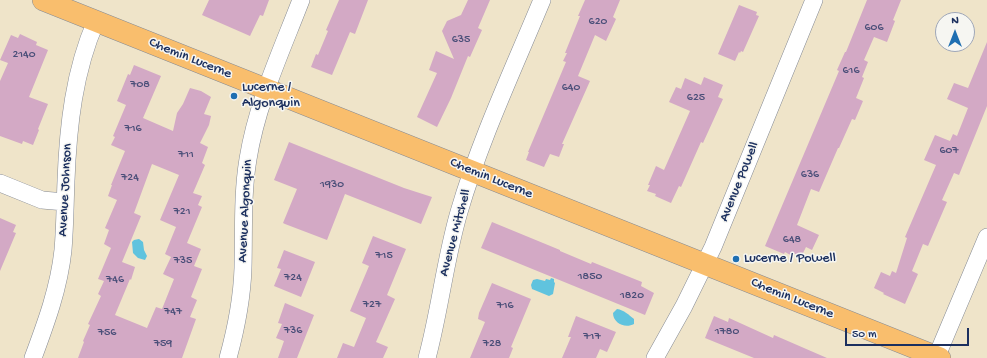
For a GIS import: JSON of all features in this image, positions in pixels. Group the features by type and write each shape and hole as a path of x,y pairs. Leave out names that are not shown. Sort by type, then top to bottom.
{"main road":[{"name":"Chemin Lucerne","path":"42,0 938,358"}],"street":[{"name":"Avenue Algonquin","path":"228,358 235,330 242,287 243,208 248,160 258,115 266,89 301,0"},
{"name":"Avenue Mitchell","path":"427,358 451,241 459,213 482,147 542,0"},
{"name":"Avenue Powell","path":"654,358 674,326 716,242 814,0"},
{"name":"Avenue Johnson","path":"33,358 50,310 63,250 69,131 74,92 85,48 96,21"},
{"path":"0,183 42,200 65,202"},
{"path":"938,358 987,237"}],"water":[{"path":"139,239 143,242 144,250 147,256 145,260 138,258 133,253 132,242"},
{"path":"551,278 554,279 555,283 553,294 549,296 532,289 531,285 533,280 537,279 545,281 546,279 550,280"},
{"path":"617,309 634,319 634,324 627,326 617,322 613,313"}],"building":[{"path":"209,0 269,0 263,16 260,15 250,36 202,15"},
{"path":"339,0 368,0 355,34 350,32 332,75 311,67 316,54 318,55 328,31 326,30"},
{"path":"468,0 490,0 478,28 482,30 470,57 468,56 451,98 437,127 417,117 437,73 429,70 436,51 454,59 442,31 447,21 461,15"},
{"path":"585,0 620,0 613,17 616,19 606,41 595,35 578,76 590,81 562,144 564,144 559,157 550,154 544,167 526,160 566,62 563,61 567,53 565,53"},
{"path":"867,0 901,0 893,20 895,21 887,42 874,37 864,60 868,62 862,77 864,78 856,98 863,101 855,120 852,119 819,192 811,189 797,225 819,235 812,250 806,247 801,257 793,253 792,256 785,252 784,254 765,246 839,71 837,70"},
{"path":"739,5 757,12 756,15 759,16 743,52 739,52 735,61 718,54"},
{"path":"20,34 37,42 36,45 48,50 29,97 48,104 33,145 23,141 22,144 0,136 0,81 8,63 0,60 11,35 18,38"},
{"path":"987,42 987,106 959,175 954,173 942,200 947,202 928,246 923,244 912,271 918,274 905,304 883,294 884,293 874,288 881,272 890,276 892,271 896,273 907,238 905,237 936,165 924,160 935,135 950,141 953,134 957,136 968,108 947,99 954,83 968,88"},
{"path":"134,65 161,76 143,118 173,131 177,113 190,88 201,91 211,97 204,114 211,116 209,125 200,143 208,147 202,163 205,165 193,193 202,196 198,205 202,207 187,243 201,249 194,266 202,269 191,297 197,300 190,317 196,319 182,358 78,358 90,325 88,324 101,296 98,294 104,281 98,279 111,248 104,244 109,230 105,228 117,200 108,196 125,151 111,145 115,137 113,136 126,105 117,101 128,74 130,75","holes":["152,164 179,175 160,220 176,227 165,254 171,257 163,274 174,279 162,309 156,307 147,328 115,315 130,279 131,280 135,267 122,262 141,216 134,213"]},
{"path":"704,77 723,85 718,97 723,99 703,143 701,142 681,187 679,186 671,203 655,196 656,194 647,191 656,166 664,170 690,111 669,102 676,87 681,89 685,78 701,85"},
{"path":"289,142 404,188 432,197 421,224 345,194 327,240 283,223 297,189 274,180"},
{"path":"0,218 16,225 13,232 16,233 0,271"},
{"path":"492,222 591,264 592,262 642,282 641,286 654,293 645,315 481,248"},
{"path":"373,236 406,249 387,295 395,299 376,342 388,347 383,358 337,358 343,343 354,347 366,318 350,311 369,266 362,263"},
{"path":"284,250 315,262 301,297 274,286 281,269 277,268"},
{"path":"492,283 531,299 511,347 513,348 509,358 470,358 485,322 478,319 479,313"},
{"path":"285,303 314,315 297,358 278,358 284,341 276,338 282,324 278,323"},
{"path":"576,316 616,332 607,352 600,349 596,358 562,358 571,337 568,337"},
{"path":"714,316 728,322 729,318 773,338 774,335 827,358 754,358 705,338"}],"place":[{"name":"Lucerne / Algonquin","path":"234,96"},
{"name":"Lucerne / Powell","path":"736,259"}]}
